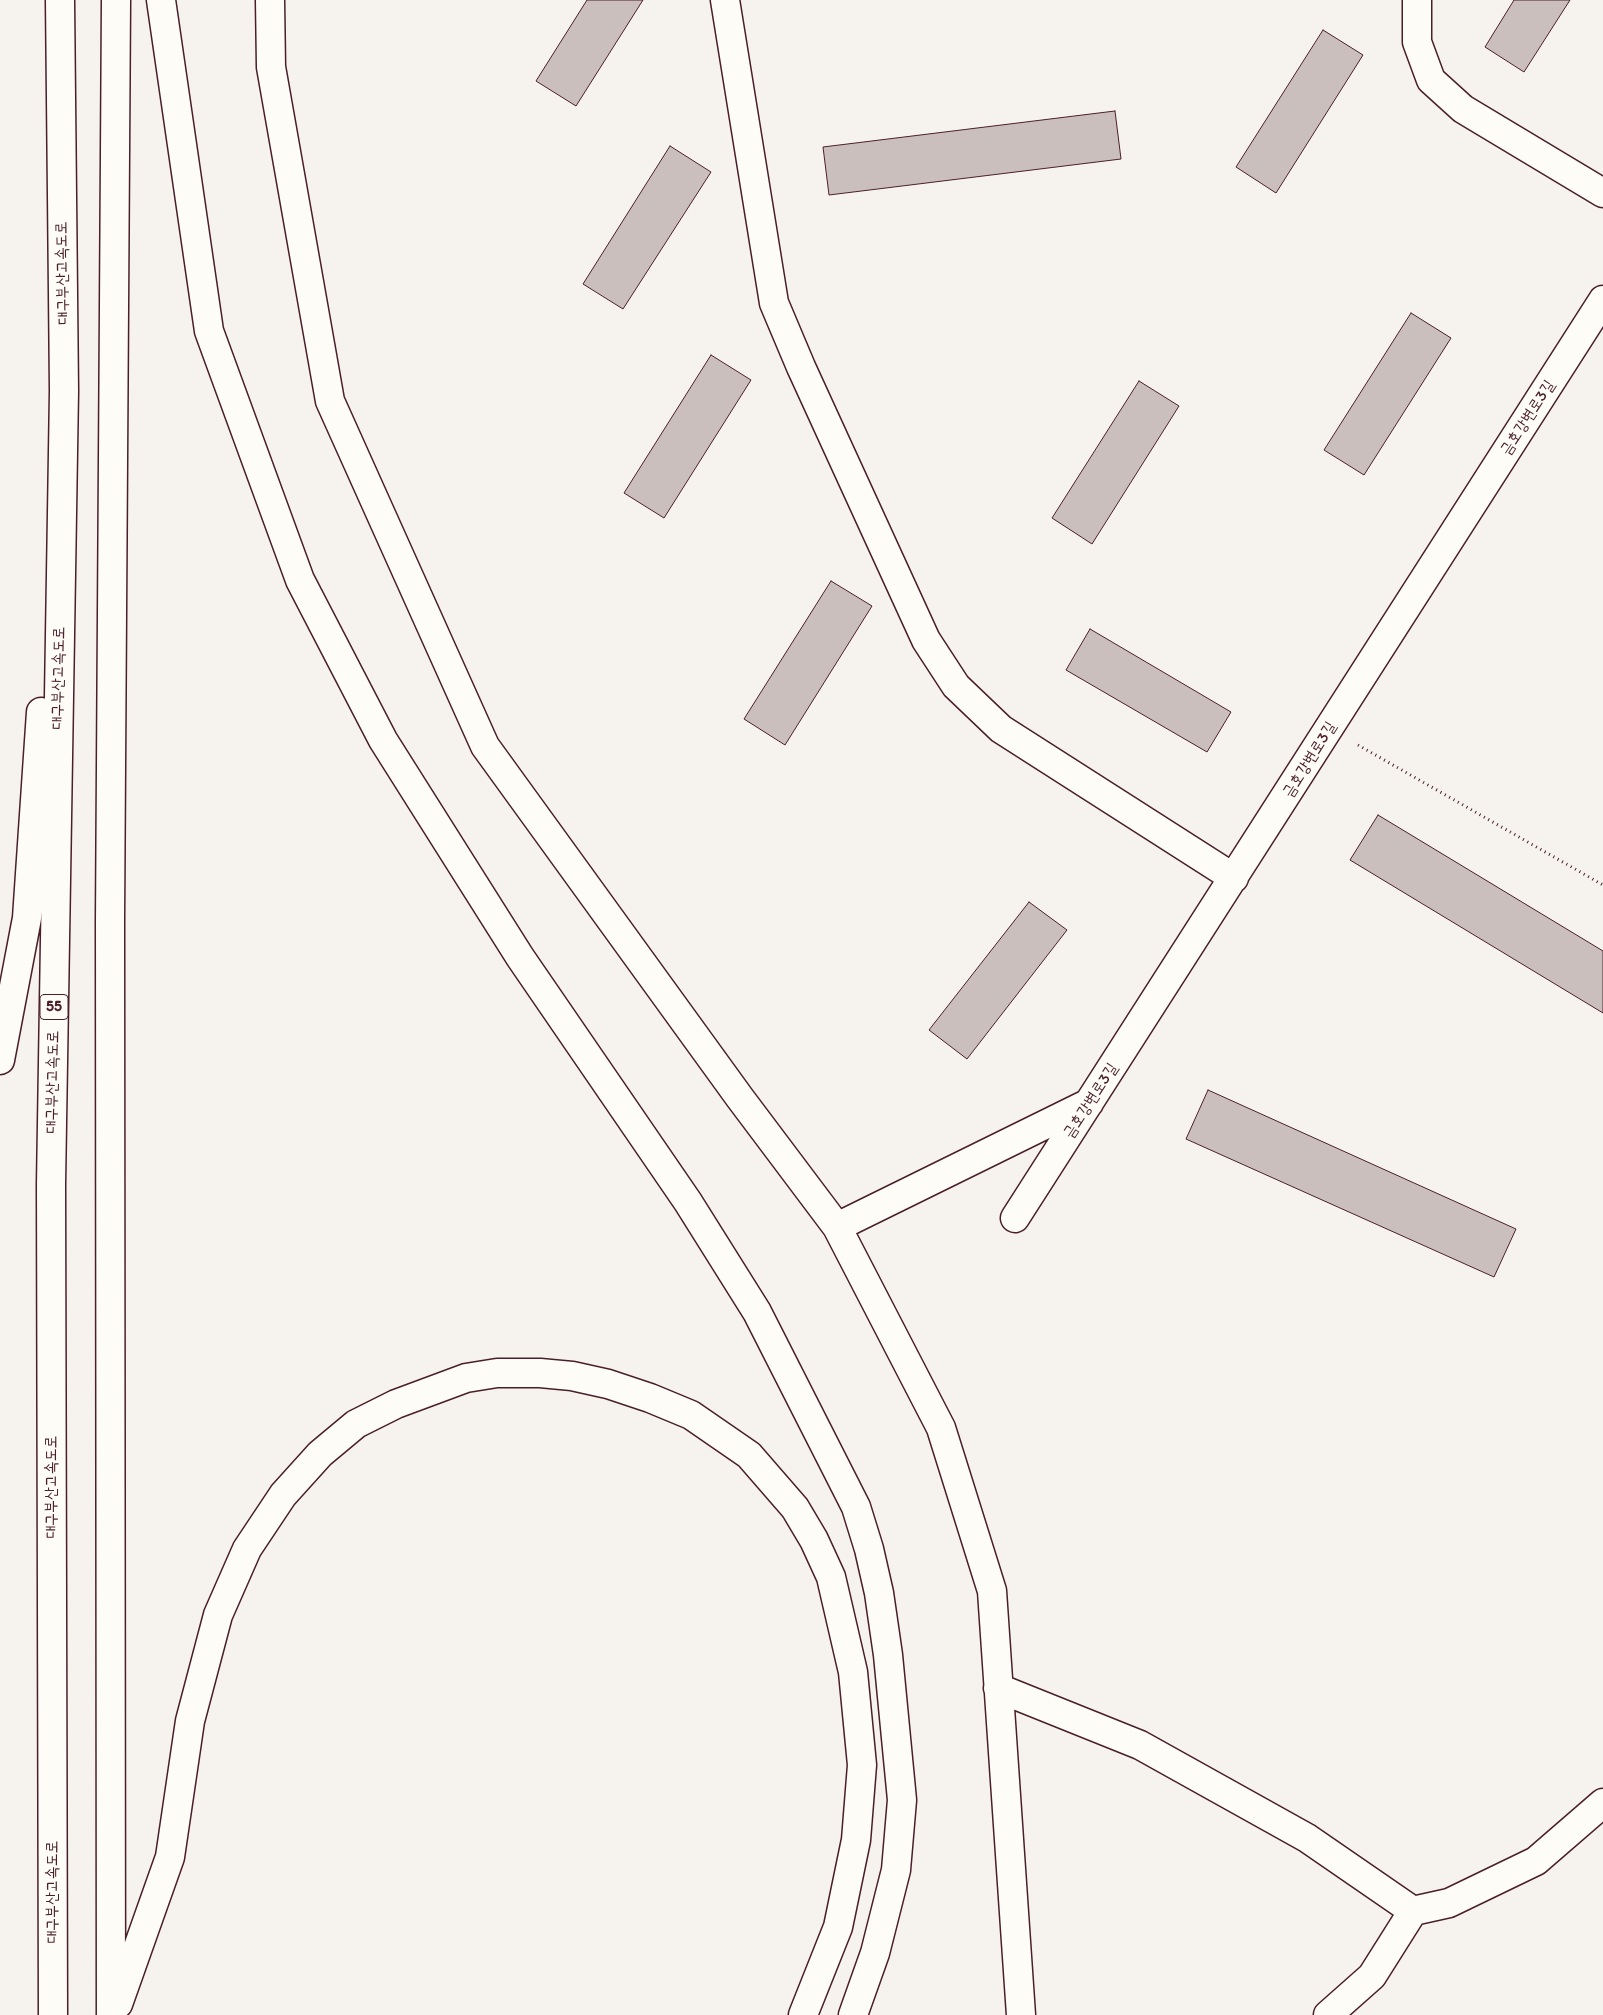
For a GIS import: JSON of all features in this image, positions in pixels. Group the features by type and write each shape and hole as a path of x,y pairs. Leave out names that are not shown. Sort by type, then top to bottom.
{"main road":[{"name":"대구부산고속도로","path":"53,2015 51,1184 64,391 60,0"},
{"path":"113,2015 110,919 116,0"},
{"path":"161,0 209,332 300,580 383,740 520,957 688,1202 756,1312 856,1507 879,1593 888,1654 902,1800 896,1870 875,1953 853,2015"},
{"path":"270,0 271,67 330,401 485,746 740,1098 837,1227 941,1428 992,1591 1021,2015"},
{"path":"725,0 774,303 801,367 926,640 956,686 1001,729 1234,878"},
{"path":"1417,0 1417,42 1431,80 1463,109 1603,193"},
{"name":"금호강변로3길","path":"1015,1218 1603,300"},
{"path":"0,1060 27,918 64,391"},
{"path":"837,1227 1089,1103"},
{"path":"113,2015 170,1857 190,1721 218,1615 248,1549 283,1495 320,1454 356,1424 396,1404 466,1378 496,1373 540,1373 572,1376 608,1384 650,1398 691,1415 749,1455 795,1508 814,1540 831,1577 853,1672 862,1764 856,1840 838,1927 803,2015"},
{"path":"998,1688 1140,1745 1307,1838 1413,1911"},
{"path":"1328,2015 1372,1976 1413,1911 1450,1903 1536,1861 1603,1803"}],"path":[{"path":"1329,728 1603,885"}],"building":[{"path":"587,0 643,0 576,106 536,81"},
{"path":"1514,0 1570,0 1524,72 1485,47"},
{"path":"1323,30 1363,55 1276,193 1236,167"},
{"path":"1115,111 1121,159 829,195 823,147"},
{"path":"670,146 711,172 623,309 583,284"},
{"path":"1411,313 1451,338 1364,475 1324,450"},
{"path":"711,355 751,380 664,518 624,493"},
{"path":"1139,381 1179,406 1092,544 1052,518"},
{"path":"831,581 872,606 785,745 744,719"},
{"path":"1090,629 1231,712 1207,752 1066,670"},
{"path":"1378,815 1603,951 1603,1013 1350,860"},
{"path":"1029,902 1067,930 967,1059 929,1030"},
{"path":"1208,1090 1516,1229 1494,1277 1186,1139"}]}
